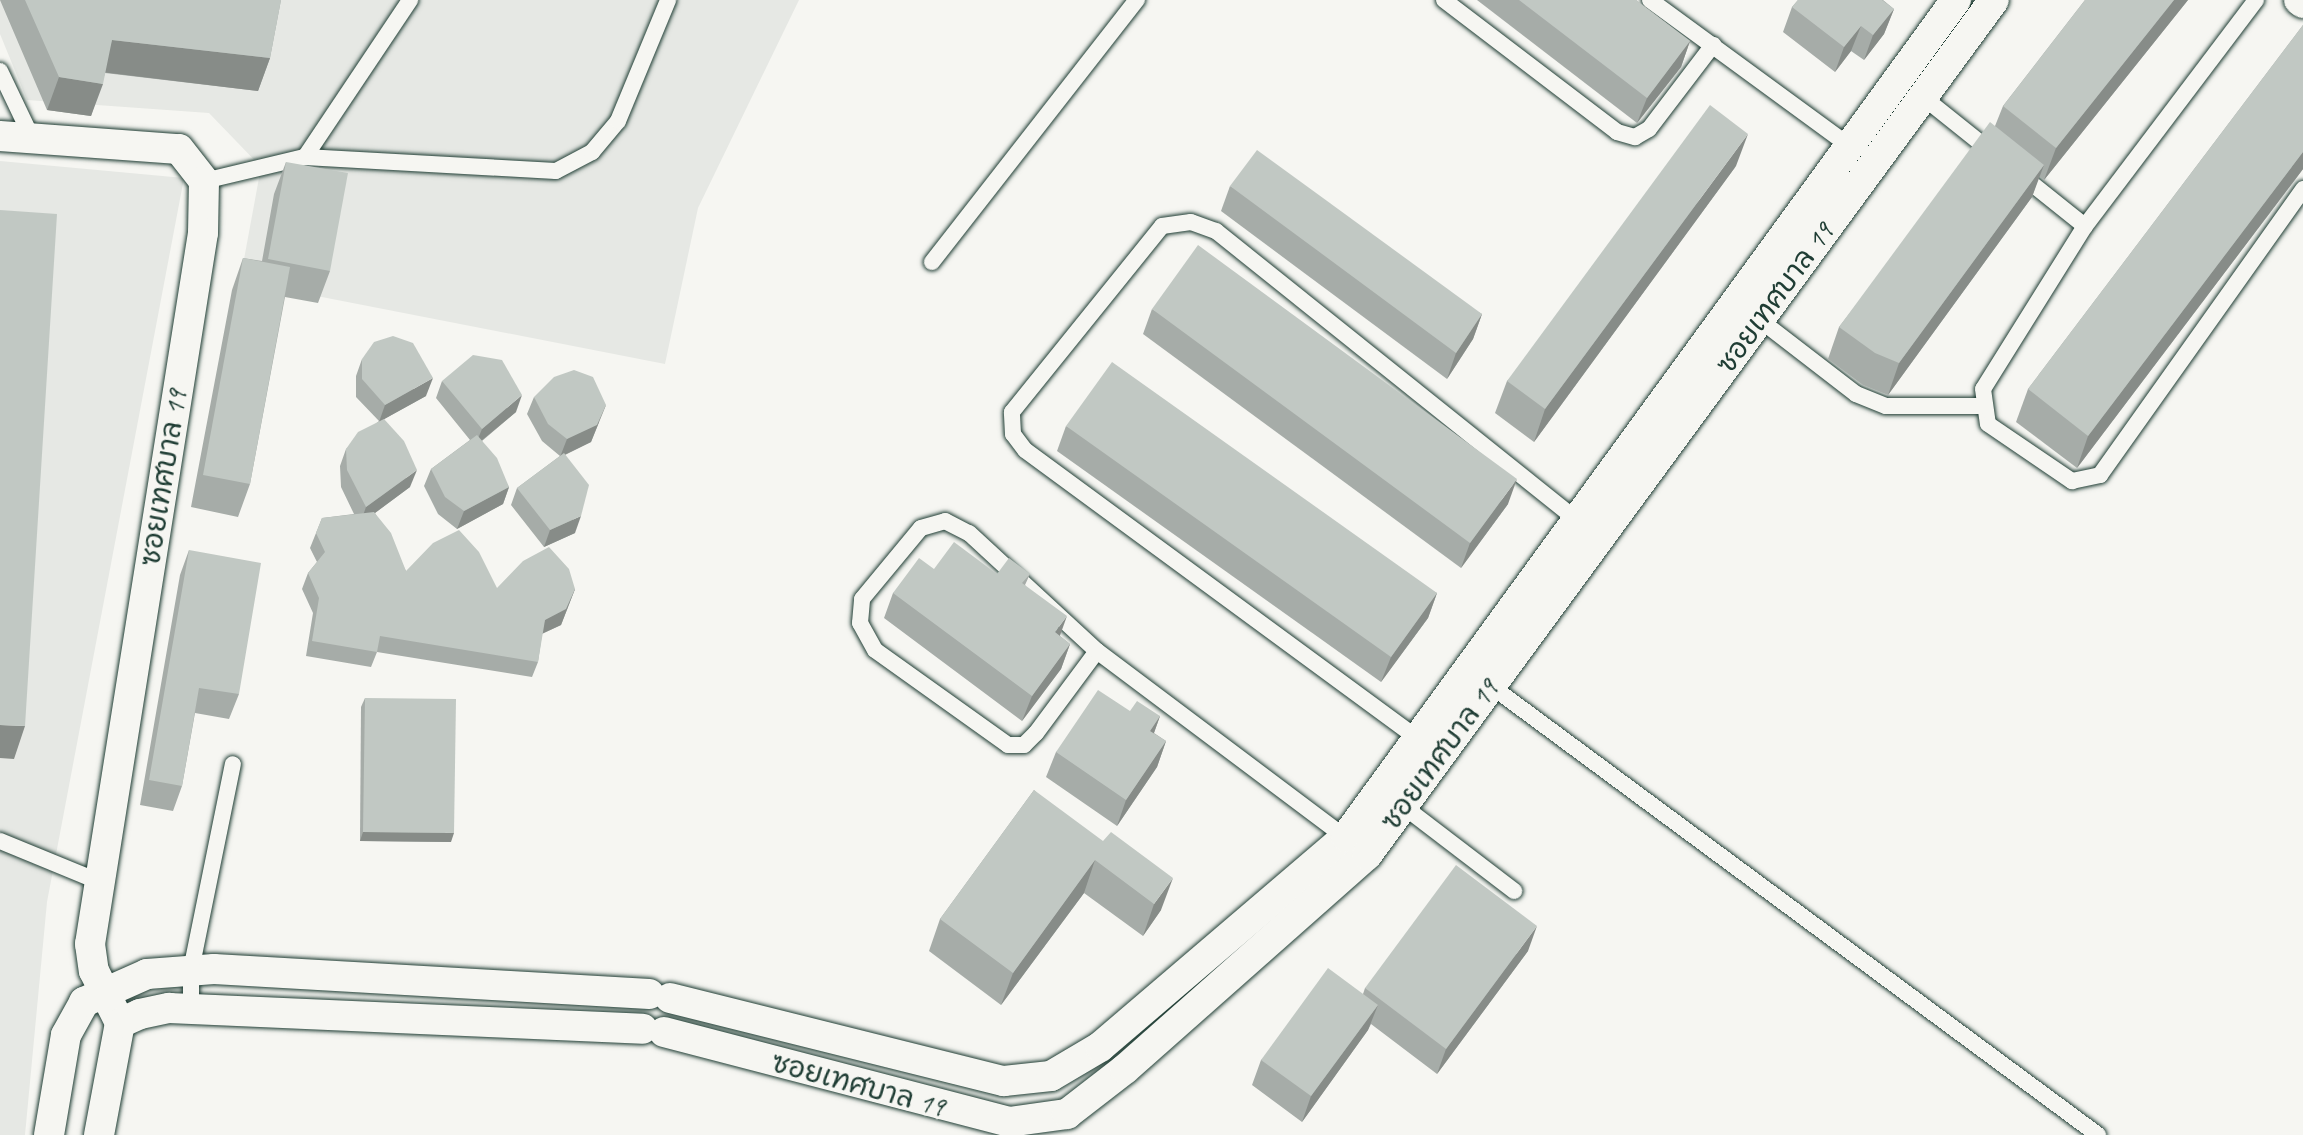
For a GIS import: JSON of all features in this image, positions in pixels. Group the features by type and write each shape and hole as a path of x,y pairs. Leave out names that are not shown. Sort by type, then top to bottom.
{"street":[{"name":"ซอยเทศบาล 19","path":"49,1135 66,1035 84,1002 103,990 147,975 191,970 660,996 1004,1081 1051,1076 1100,1047 1166,990 1356,846 1403,806 1577,520 1956,0"},
{"name":"ซอยเทศบาล 19","path":"204,181 203,233 90,944 103,990 120,1023 169,1008 654,1031 968,1115 1046,1122 1067,1114 1187,1014 1356,846 1417,738 1479,678 1759,320 1994,0"},
{"path":"0,136 179,149 204,181"},
{"path":"1166,990 1187,1014"},
{"path":"99,1135 120,1023"}],"lane":[{"path":"304,158 410,0"},
{"path":"204,181 304,158 556,171 592,152 618,121 668,0"},
{"path":"932,262 1137,0"},
{"path":"1444,0 1617,132 1635,137 1649,130 1713,45"},
{"path":"1650,0 1873,165"},
{"path":"2256,0 2085,226 1983,389 1980,406 1988,424 2072,481 2100,475 2303,189"},
{"path":"0,71 32,138"},
{"path":"1923,97 2085,226"},
{"path":"1417,738 1025,450 1013,433 1012,412 1162,226 1191,222 1216,231 1577,520"},
{"path":"1759,320 1856,394 1886,406 1980,406"},
{"path":"1097,651 1036,733 1024,745 1008,746 875,650 860,623 862,599 921,528 945,521 969,533 1097,651 1356,846"},
{"path":"1479,678 2098,1135"},
{"path":"191,1009 191,970 233,764"},
{"path":"1403,806 1514,891"},
{"path":"0,841 100,882"}],"shaded area":[{"path":"0,0 799,0 698,208 665,364 240,281 261,167 209,113 27,100 0,34"},
{"path":"0,161 184,178 47,902 25,1135 0,1135"}],"building":[{"path":"25,0 281,0 270,58 112,40 103,84 59,77"},
{"path":"1519,0 1636,0 1690,41 1647,98"},
{"path":"1798,0 1882,0 1894,9 1873,35 1861,26 1844,47 1792,7"},
{"path":"2085,0 2174,0 2056,148 2003,106"},
{"path":"2303,25 2303,152 2088,436 2028,389"},
{"path":"1710,105 1748,134 1545,409 1507,381"},
{"path":"1990,122 2044,165 1899,363 1875,353 1839,327"},
{"path":"1257,150 1482,314 1456,353 1230,186"},
{"path":"286,162 348,173 330,271 268,259"},
{"path":"0,210 57,214 25,726 0,725"},
{"path":"1198,245 1517,479 1470,543 1152,309"},
{"path":"243,258 290,267 250,484 203,475"},
{"path":"393,336 413,343 433,378 385,405 362,379 362,359 374,342"},
{"path":"473,355 502,360 522,395 482,429 442,381"},
{"path":"1112,362 1437,593 1391,657 1066,426"},
{"path":"574,370 593,377 606,405 597,425 567,439 548,424 534,397 554,377"},
{"path":"384,419 404,441 417,470 366,507 347,470 346,449 358,432"},
{"path":"477,435 497,458 509,487 464,511 445,497 431,469"},
{"path":"564,453 589,485 581,516 550,530 517,488"},
{"path":"374,512 391,533 406,571 433,543 459,530 479,552 497,588 523,561 549,547 569,569 575,589 566,609 545,620 538,662 380,636 377,652 312,641 319,598 308,573 325,552 316,533 322,518"},
{"path":"954,542 997,574 1009,558 1030,574 1022,583 1067,616 1055,632 1070,644 1032,696 893,593 919,558 934,569"},
{"path":"189,550 261,563 239,694 199,688 182,786 149,780"},
{"path":"1098,690 1130,711 1137,701 1160,716 1150,731 1166,741 1126,800 1056,752"},
{"path":"365,698 456,699 454,833 363,832"},
{"path":"1034,790 1103,841 1111,832 1173,878 1154,904 1095,860 1013,973 940,919"},
{"path":"1456,865 1537,926 1446,1049 1365,988"},
{"path":"1328,968 1378,1005 1311,1096 1261,1060"}]}
